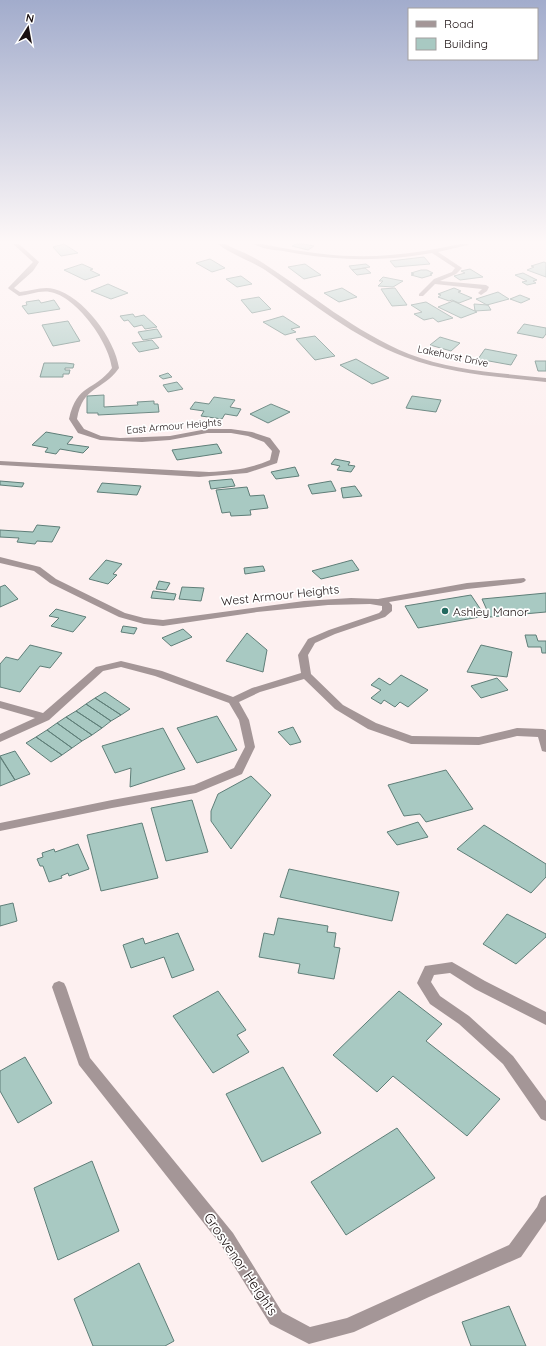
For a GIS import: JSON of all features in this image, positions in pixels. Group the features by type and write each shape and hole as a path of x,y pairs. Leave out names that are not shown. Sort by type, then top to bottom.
{"street":[{"name":"East Armour Heights","path":"0,463 199,475 240,472 261,467 274,461 276,451 267,440 249,434 231,431 207,431 170,438 120,440 100,438 81,431 73,419 76,401 94,386 112,375 116,368 115,361 103,334 95,323 76,307"},
{"name":"Lakehurst Drive","path":"321,307 374,341 408,356 447,367 481,373 546,380"},
{"name":"West Armour Heights","path":"0,560 37,569 53,581 122,615 144,621 163,623 307,603 381,601 467,586 521,580"},
{"path":"381,601 387,605 387,611 382,615 332,632 311,642 303,655 306,675 339,707 372,726 411,740 479,741 517,732 544,732 546,748"},
{"path":"0,738 45,717 100,669 121,664 158,673 232,700 244,720 250,746 238,771 196,789 112,804 0,827"},
{"path":"232,700 256,690 306,675"},
{"path":"0,704 45,717"},
{"path":"546,1019 480,985 452,967 430,970 424,983 435,1000 464,1020 508,1060 546,1114"},
{"name":"Grosvenor Heights","path":"59,987 84,1061 227,1239 276,1318 309,1336 348,1326 423,1291 515,1251 544,1211 546,1203"}],"building":[{"path":"23,307 59,307 60,309 28,314"},
{"path":"247,307 269,307 271,309 252,313"},
{"path":"414,307 434,307 453,318 438,322 433,318 424,320 414,314 422,312"},
{"path":"438,307 466,307 477,312 461,318"},
{"path":"474,307 489,307 491,310 475,311"},
{"path":"133,314 135,317 144,315 157,327 145,329 142,325 134,327 128,320 124,321 120,316"},
{"path":"283,316 300,327 291,329 296,332 285,335 263,322"},
{"path":"68,321 80,341 53,346 42,325"},
{"path":"524,324 546,328 546,334 543,338 517,333"},
{"path":"157,329 162,337 143,340 138,332"},
{"path":"315,336 335,356 315,360 296,339"},
{"path":"440,337 460,343 451,351 430,345"},
{"path":"152,340 159,348 139,352 132,343"},
{"path":"485,349 517,355 511,365 478,359"},
{"path":"356,359 389,378 372,384 340,365"},
{"path":"535,361 546,361 546,371 538,371"},
{"path":"44,363 74,364 73,368 65,368 65,370 70,370 69,374 63,374 63,377 40,377"},
{"path":"168,373 172,377 163,379 159,376"},
{"path":"177,382 183,389 168,392 163,385"},
{"path":"104,395 104,407 138,405 137,402 154,401 154,404 158,404 159,412 98,415 98,413 87,413 87,396"},
{"path":"412,396 441,400 436,412 406,408"},
{"path":"214,397 235,400 230,407 241,409 237,416 225,414 222,419 201,416 204,411 190,409 195,402 209,404"},
{"path":"271,404 290,412 268,423 250,414"},
{"path":"46,432 73,437 67,444 89,447 83,453 60,449 56,454 45,452 48,448 32,445"},
{"path":"217,444 222,453 177,460 172,450"},
{"path":"335,459 350,462 348,465 355,466 351,472 337,470 340,466 331,464"},
{"path":"295,467 299,476 276,479 271,472"},
{"path":"232,479 235,486 211,489 209,481"},
{"path":"0,481 24,483 22,487 0,485"},
{"path":"331,481 336,491 312,494 308,485"},
{"path":"102,483 141,486 137,495 97,492"},
{"path":"355,486 362,496 343,498 341,488"},
{"path":"247,487 250,496 264,495 268,508 250,510 251,515 231,516 230,512 222,513 216,490"},
{"path":"37,525 60,527 52,542 37,541 35,544 17,542 19,538 0,537 0,530 33,532"},
{"path":"106,560 122,564 113,574 117,575 108,584 89,579"},
{"path":"352,560 359,570 321,579 312,571"},
{"path":"263,566 265,571 245,574 244,568"},
{"path":"159,581 170,583 166,590 156,589"},
{"path":"5,585 18,599 0,607 0,587"},
{"path":"182,587 204,588 201,601 179,599"},
{"path":"153,591 176,594 174,600 151,598"},
{"path":"546,593 546,612 490,617 482,599"},
{"name":"Ashley Manor","path":"471,595 485,616 418,628 405,606"},
{"path":"56,609 86,617 73,632 51,626 59,618 49,616"},
{"path":"123,626 137,628 134,634 121,632"},
{"path":"183,629 192,637 171,646 162,638"},
{"path":"247,633 267,650 263,672 226,661"},
{"path":"525,635 536,635 538,641 546,641 546,653 542,653 541,647 528,647"},
{"path":"30,645 62,653 50,668 40,666 20,692 0,687 0,664 6,657 18,660"},
{"path":"481,645 512,652 507,677 467,672"},
{"path":"401,675 428,690 408,707 400,702 395,707 384,700 381,704 371,698 381,690 371,685 379,678 390,685"},
{"path":"497,678 508,690 481,698 471,686"},
{"path":"105,692 130,709 121,715 95,698"},
{"path":"95,698 121,715 111,721 86,704"},
{"path":"86,704 111,721 102,728 76,711"},
{"path":"76,711 102,728 92,735 66,717"},
{"path":"217,716 237,750 197,763 177,728"},
{"path":"66,717 92,735 82,741 57,723"},
{"path":"57,723 82,741 72,748 47,730"},
{"path":"293,727 301,742 290,745 278,732"},
{"path":"163,728 185,769 130,787 131,768 115,773 102,746"},
{"path":"47,730 72,748 62,755 36,737"},
{"path":"36,737 62,755 51,762 26,743"},
{"path":"15,751 30,774 15,780 0,756"},
{"path":"0,757 15,780 0,786"},
{"path":"446,770 473,809 426,822 420,814 404,816 388,785"},
{"path":"251,776 271,795 231,849 211,821 211,811 218,794"},
{"path":"192,800 208,852 166,861 151,808"},
{"path":"418,822 428,837 397,845 387,832"},
{"path":"142,823 158,878 101,891 87,835"},
{"path":"484,825 546,864 546,877 531,893 457,849"},
{"path":"78,844 89,869 69,876 68,873 61,876 62,878 49,882 43,866 40,866 37,859 43,857 42,853 54,849 55,852"},
{"path":"289,869 399,892 392,921 280,897"},
{"path":"13,903 17,921 0,926 0,906"},
{"path":"507,914 546,934 546,937 516,964 483,944"},
{"path":"278,918 328,926 327,932 336,933 334,947 340,948 334,979 298,973 300,964 259,957 264,933 274,935"},
{"path":"178,933 194,970 172,978 164,957 131,968 123,945 143,938 145,944"},
{"path":"218,991 246,1030 237,1035 249,1052 213,1073 173,1016"},
{"path":"399,991 442,1024 426,1041 500,1099 467,1136 393,1076 377,1092 333,1055"},
{"path":"25,1057 52,1103 18,1123 0,1091 0,1071"},
{"path":"283,1067 321,1133 262,1162 226,1094"},
{"path":"397,1128 435,1178 346,1235 311,1182"},
{"path":"92,1161 119,1231 58,1260 34,1188"},
{"path":"139,1263 174,1341 165,1346 93,1346 74,1299"},
{"path":"509,1306 526,1346 471,1346 462,1322"}],"place":[{"name":"Ashley Manor","path":"445,611"}]}
